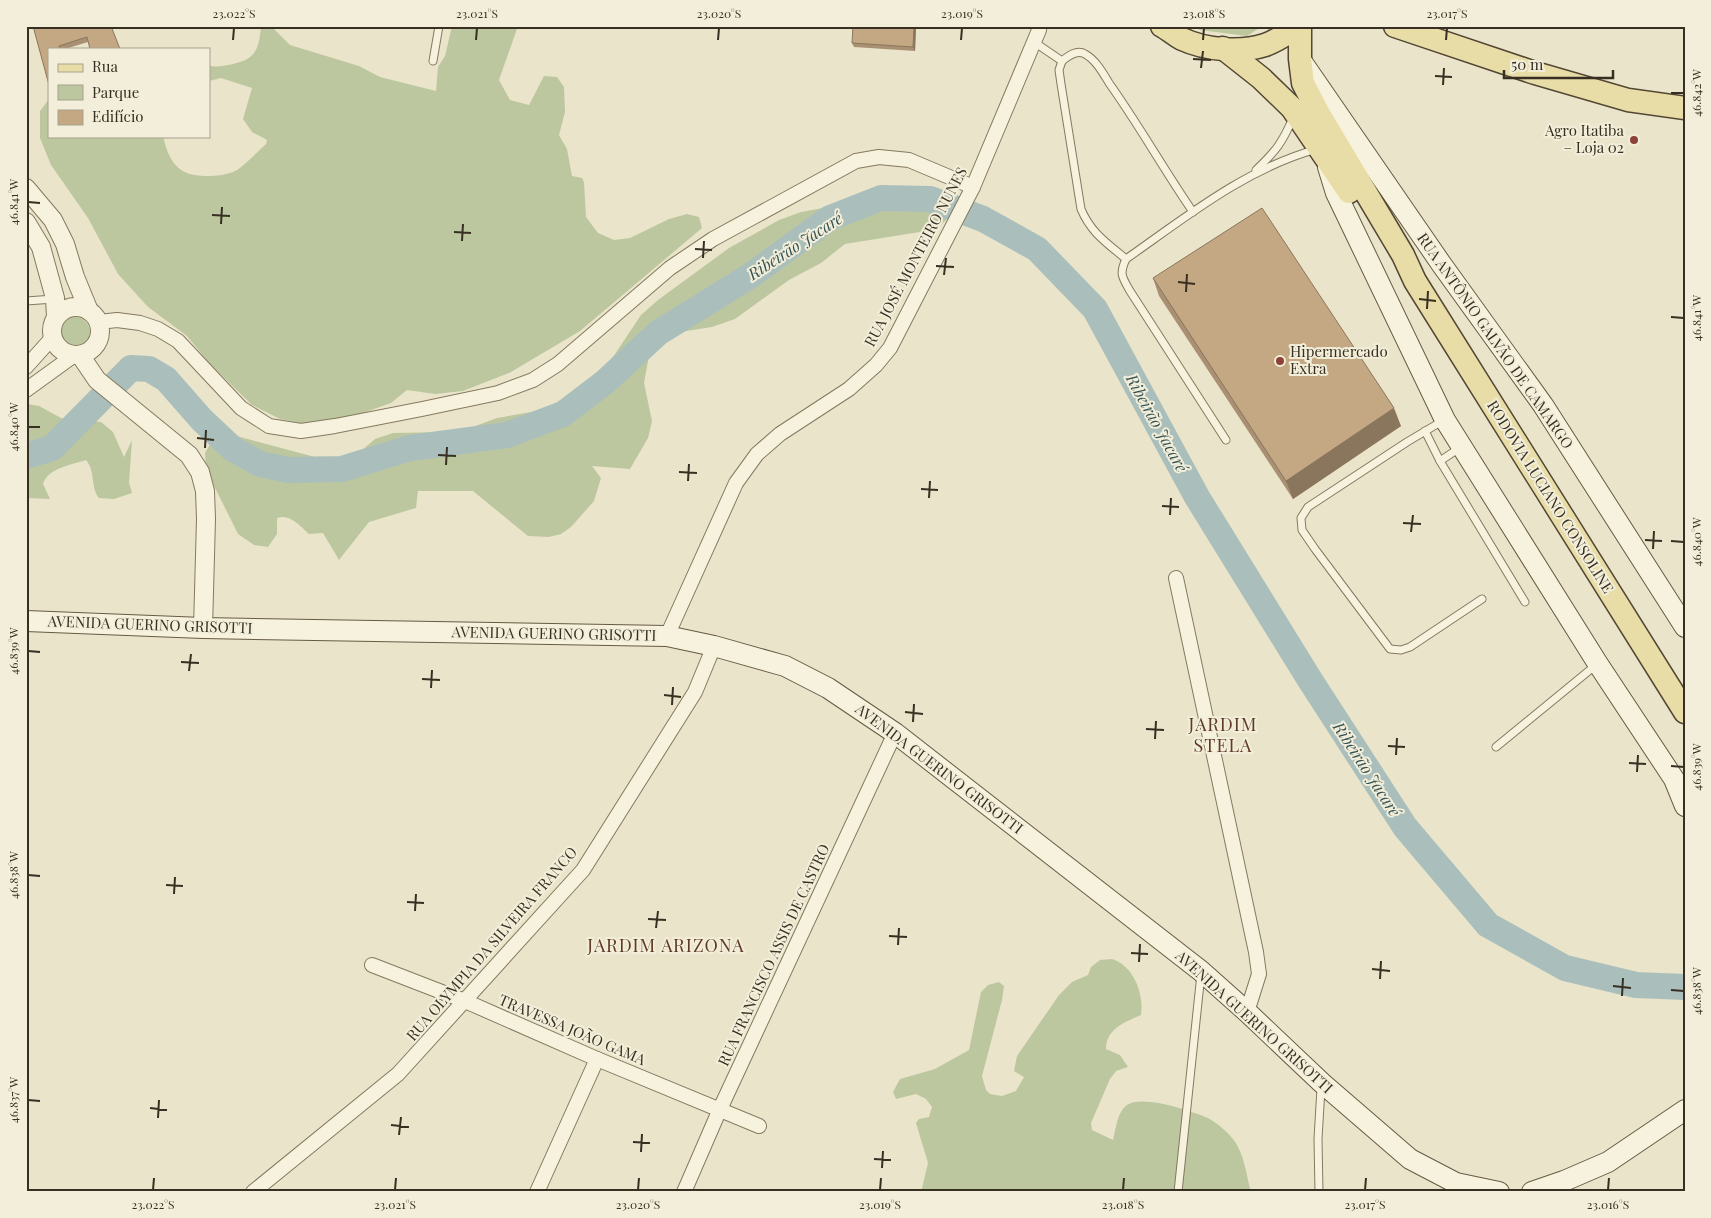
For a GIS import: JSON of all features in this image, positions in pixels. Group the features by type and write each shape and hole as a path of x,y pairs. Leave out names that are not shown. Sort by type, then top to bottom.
{"main road":[{"path":"1162,26 1182,39 1205,46 1245,49 1282,37 1299,26"},
{"name":"RODOVIA LUCIANO CONSOLINE","path":"1299,26 1303,83 1318,112 1403,255 1415,281 1685,712"},
{"path":"1396,26 1535,73 1628,100 1685,108"},
{"name":"RODOVIA LUCIANO CONSOLINE","path":"1223,48 1261,78 1295,113 1394,258 1415,281"},
{"name":"RUA ANTÔNIO GALVÃO DE CAMARGO","path":"1300,59 1442,265 1543,405 1685,627"},
{"path":"1322,152 1336,194 1445,420 1598,664 1674,779 1685,806"},
{"name":"AVENIDA GUERINO GRISOTTI","path":"26,621 202,628 667,636 714,646 785,666 828,688 895,733 1201,971 1248,1012 1322,1083 1410,1159 1456,1183 1499,1192"},
{"path":"1532,1192 1564,1181 1608,1162 1685,1110"}],"street":[{"name":"RUA JOSÉ MONTEIRO NUNES","path":"667,636 736,483 757,454 780,434 849,389 876,365 890,348 974,186 1040,31"},
{"path":"56,317 68,308 83,308 94,316 140,323 158,329 178,341 241,408 270,426 301,431 335,426 498,392 533,380 558,364 677,264 713,240 856,161 879,157 909,160 974,186"},
{"path":"26,188 52,220 65,244 76,277 94,316 100,336 93,349 76,356 26,390"},
{"path":"26,222 41,247 55,298 56,317 53,324 52,338 60,350 76,356 97,380 189,455 200,472 205,491 206,519 202,628"},
{"path":"26,367 52,338"},
{"path":"1176,578 1256,952 1259,974 1248,1012"},
{"name":"RUA OLYMPIA DA SILVEIRA FRANCO","path":"254,1192 398,1074 583,870 695,692 714,646"},
{"name":"RUA FRANCISCO ASSIS DE CASTRO","path":"684,1192 720,1109 895,733"},
{"name":"TRAVESSA JOÃO GAMA","path":"372,965 465,1001 597,1059 759,1126"},
{"path":"538,1192 597,1059"}],"lane":[{"path":"433,60 439,26"},
{"path":"1040,31 1062,61"},
{"path":"1126,259 1096,235 1081,209 1059,70 1062,61 1070,54 1084,53 1093,60 1118,95 1193,212"},
{"path":"1250,175 1272,155 1284,140 1295,113"},
{"path":"1226,440 1122,278 1121,269 1126,259 1250,175 1275,163 1322,152"},
{"path":"26,301 55,298"},
{"path":"1445,420 1308,507 1301,518 1302,530 1314,549 1390,649 1401,650 1410,647 1482,599"},
{"path":"1425,431 1440,461 1525,602"},
{"path":"1440,461 1461,447"},
{"path":"1496,747 1598,664"},
{"path":"1178,1192 1201,971"},
{"path":"1319,1192 1318,1139 1322,1083"}],"green space":[{"path":"261,26 271,26 290,45 359,66 380,77 436,91 438,67 445,56 452,26 518,26 499,80 510,100 529,105 544,76 557,77 564,87 565,112 559,135 567,149 572,176 582,178 584,182 586,217 598,233 614,240 630,238 669,219 687,214 699,217 702,228 580,331 511,372 463,391 435,394 407,390 391,403 354,416 326,422 300,423 280,419 252,405 209,363 187,336 148,307 118,274 88,218 51,165 40,138 40,111 48,100 48,138 163,138 168,153 176,166 188,173 214,176 233,172 248,161 266,144 267,140 252,132 243,119 252,88 221,78 210,81 210,66 233,64 247,59 255,52"},
{"path":"1191,26 1273,26 1269,30 1261,27 1247,36 1200,30"},
{"path":"890,196 930,204 943,212 948,218 941,225 926,231 845,244 821,263 789,280 735,319 712,327 680,332 662,341 649,356 644,383 652,421 648,438 630,469 592,466 601,478 594,501 571,527 561,534 549,537 528,536 473,491 418,491 416,508 369,522 339,560 323,533 309,534 294,521 286,517 277,518 277,534 268,547 254,545 238,534 206,470 205,453 213,439 222,435 233,435 315,457 341,457 360,452 375,439 393,433 447,432 470,428 497,418 543,410 575,393 591,380 611,360 641,315 658,300 729,248 779,220 801,212"},
{"path":"75,317 81,318 89,326 89,338 81,346 75,347 69,346 61,338 60,332 61,326 69,318"},
{"path":"26,405 39,406 63,419 101,422 113,432 124,457 132,440 129,483 132,493 114,499 99,498 96,494 91,469 86,460 61,468 50,474 43,484 50,499 26,498"},
{"path":"1112,959 1120,963 1132,974 1139,990 1142,1007 1141,1015 1118,1027 1109,1036 1106,1049 1120,1055 1128,1067 1116,1071 1110,1079 1091,1123 1092,1130 1113,1140 1121,1112 1127,1105 1134,1102 1155,1102 1201,1115 1221,1127 1236,1143 1251,1192 921,1192 928,1163 916,1123 919,1119 929,1117 932,1107 926,1099 916,1094 896,1099 893,1092 900,1079 935,1069 969,1050 981,992 988,985 999,982 1004,986 1002,1000 982,1076 986,1090 990,1094 1002,1096 1016,1091 1024,1077 1014,1071 1017,1056 1059,995 1072,982 1088,975 1091,967 1100,960"}],"building":[{"path":"33,26 111,26 120,48 90,48 87,37 59,46 60,48 48,48 48,81"},
{"path":"853,26 914,26 913,47 852,43"},
{"name":"Hipermercado Extra","path":"1262,208 1394,408 1286,481 1153,278"}],"waterway":[{"name":"Ribeirão Jacaré","path":"26,456 52,448 131,368 149,369 166,379 202,420 233,449 260,464 288,470 342,469 410,448 507,435 563,414 605,382 658,333 750,276 830,218 881,198 930,199 983,219 1037,249 1095,309 1197,497 1310,680 1405,827 1488,925 1565,968 1636,985 1685,987"}],"place":[{"name":"Agro Itatiba – Loja 02","path":"1634,140"},
{"name":"Hipermercado Extra","path":"1280,361"}],"district":[{"name":"JARDIM STELA","path":"1223,735"},
{"name":"JARDIM ARIZONA","path":"666,946"}]}
